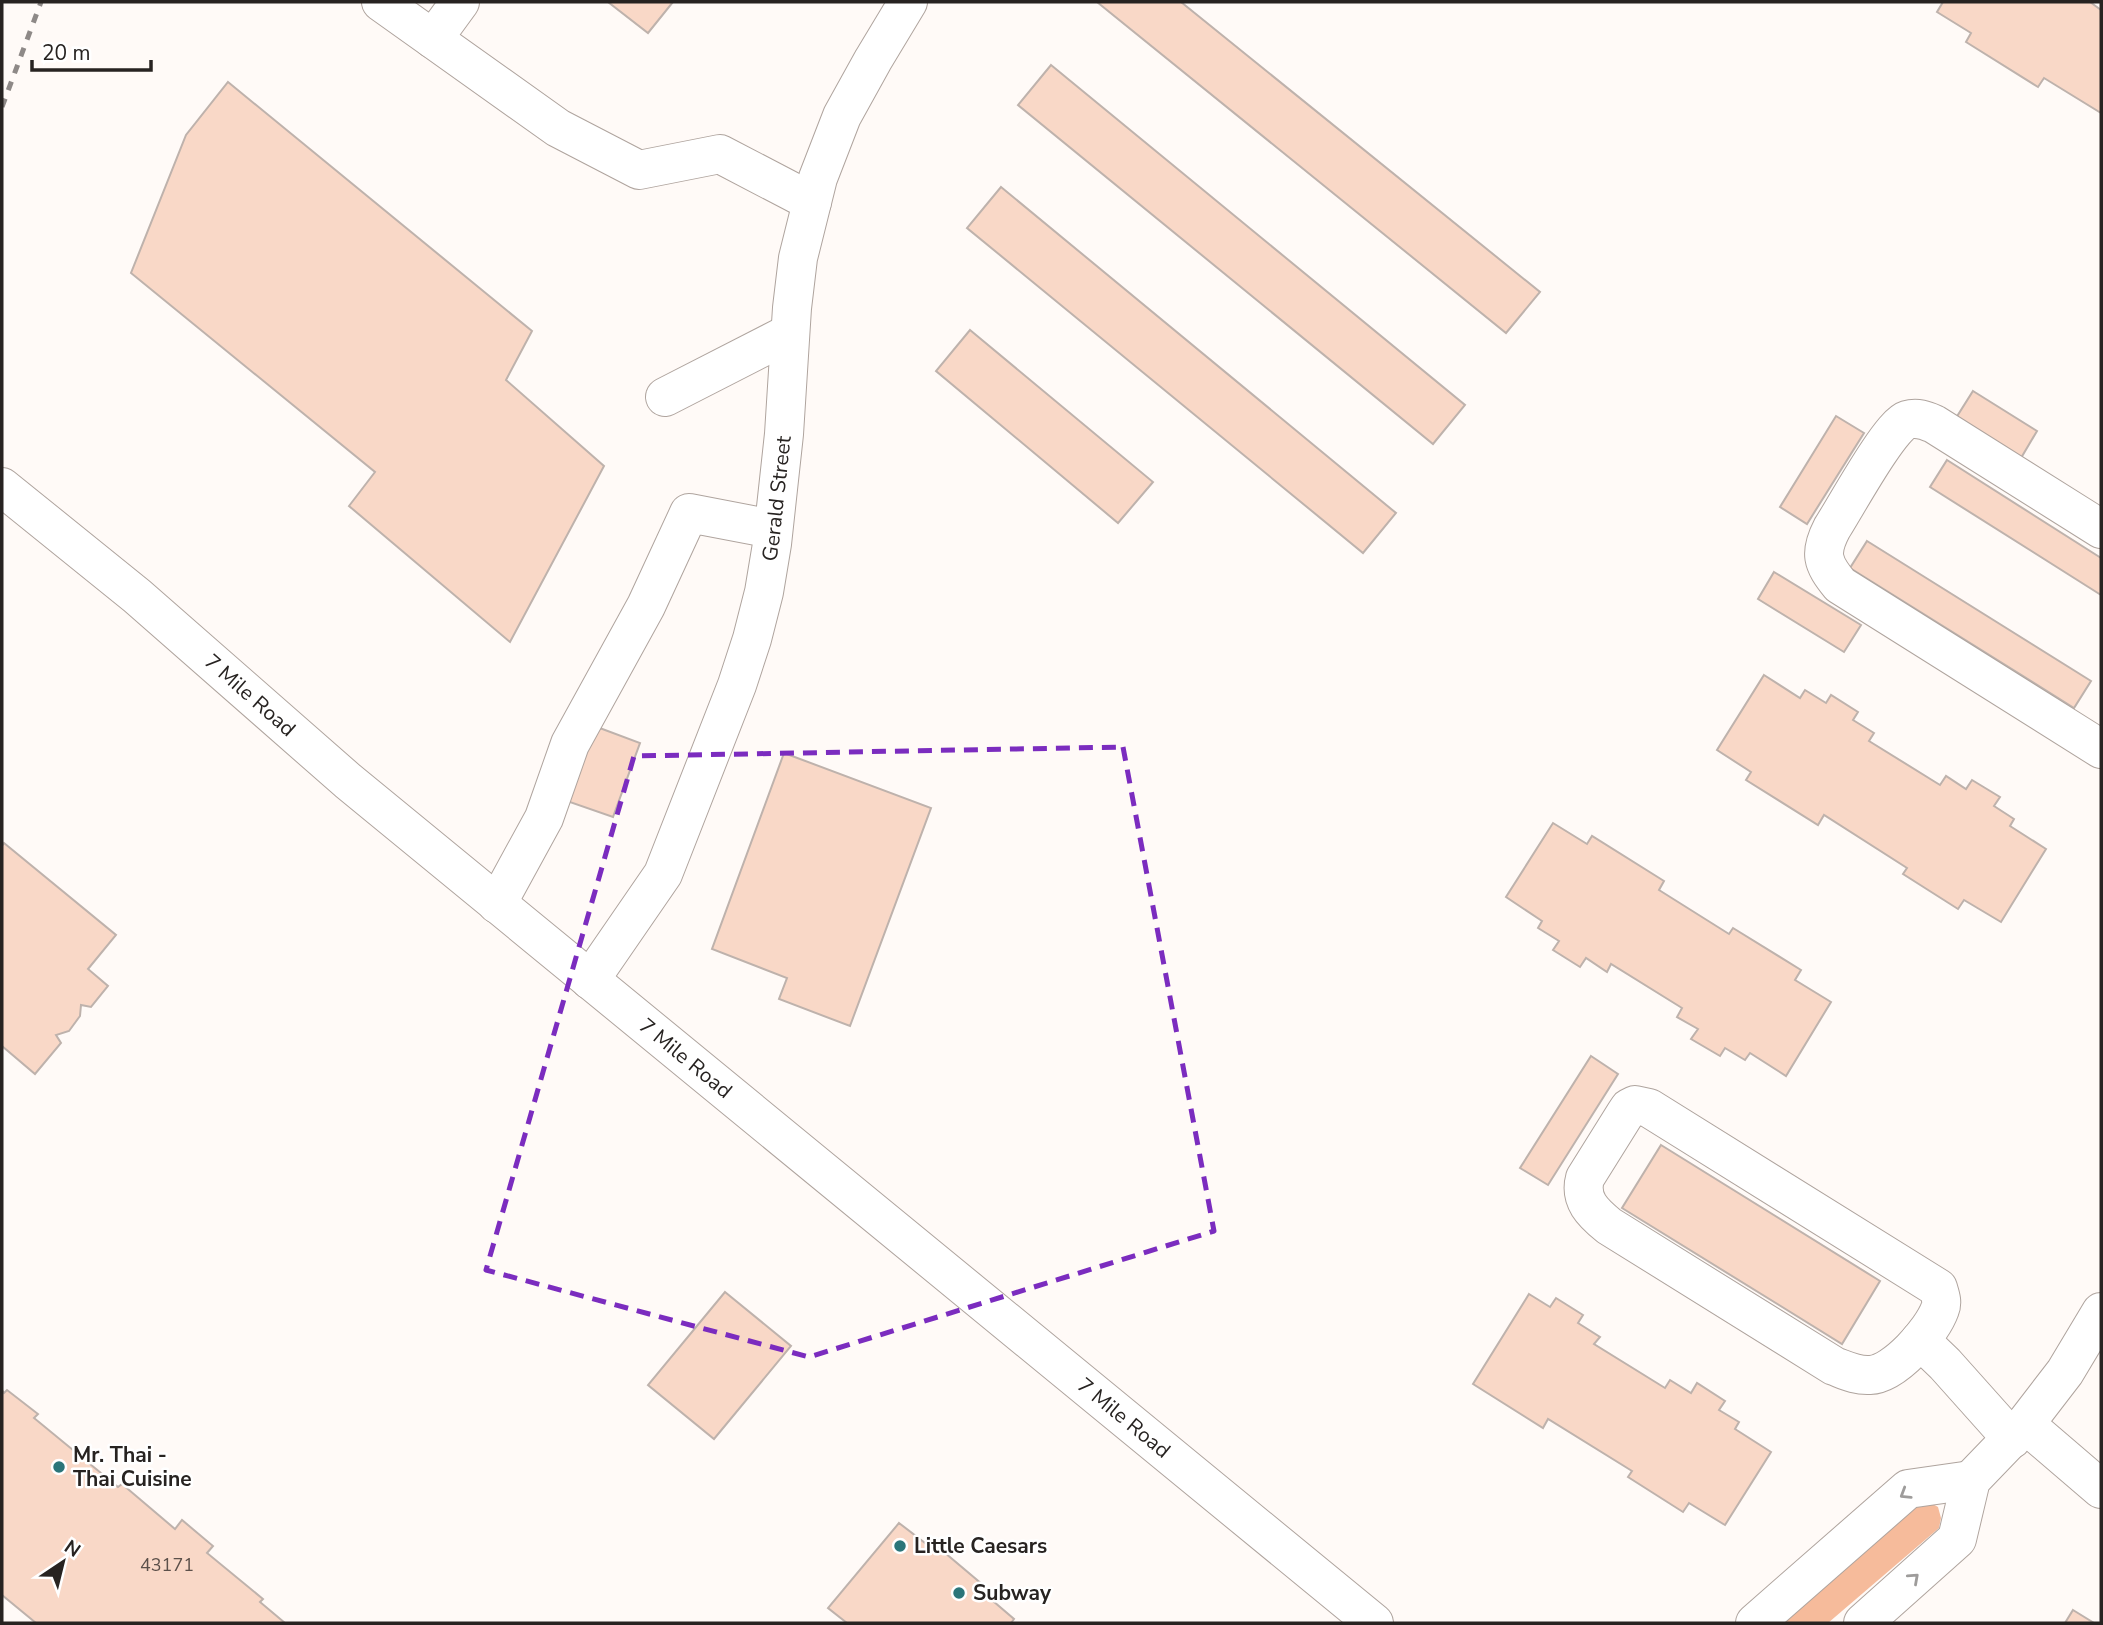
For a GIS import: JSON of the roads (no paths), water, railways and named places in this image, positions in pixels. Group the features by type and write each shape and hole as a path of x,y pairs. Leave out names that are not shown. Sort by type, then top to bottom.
{"street":[{"path":"381,2 558,128 639,170 720,154 812,202"},
{"path":"433,38 460,2"},
{"name":"Gerald Street","path":"590,980 663,874 737,685 752,639 764,592 773,529 784,434 798,258 818,178 842,116 908,2"},
{"path":"665,397 790,333"},
{"path":"2095,732 1840,585 1829,571 1823,557 1832,528 1884,444 1906,420 1920,418 1934,424 2101,529"},
{"name":"7 Mile Road","path":"2,486 137,596 348,780 497,904 1374,1623"},
{"path":"497,904 544,818 570,744 646,606 689,513 773,529"},
{"path":"1635,1105 1649,1108 1938,1288 1941,1297 1940,1309 1920,1340 1887,1371 1871,1375 1853,1374 1833,1366 1609,1226 1594,1214 1584,1197 1583,1188 1585,1178 1629,1108 1635,1105"},
{"path":"1863,1623 1956,1539 1971,1479 2019,1431 2065,1372 2101,1312"},
{"path":"1920,1340 2019,1431 2101,1489"},
{"path":"1755,1623 1909,1489 1971,1479"}],"railway":[{"path":"2,107 41,2"}],"place":[{"name":"Mr. Thai - Thai Cuisine","path":"59,1467"},
{"name":"Little Caesars","path":"900,1546"},
{"name":"Subway","path":"959,1593"}]}
